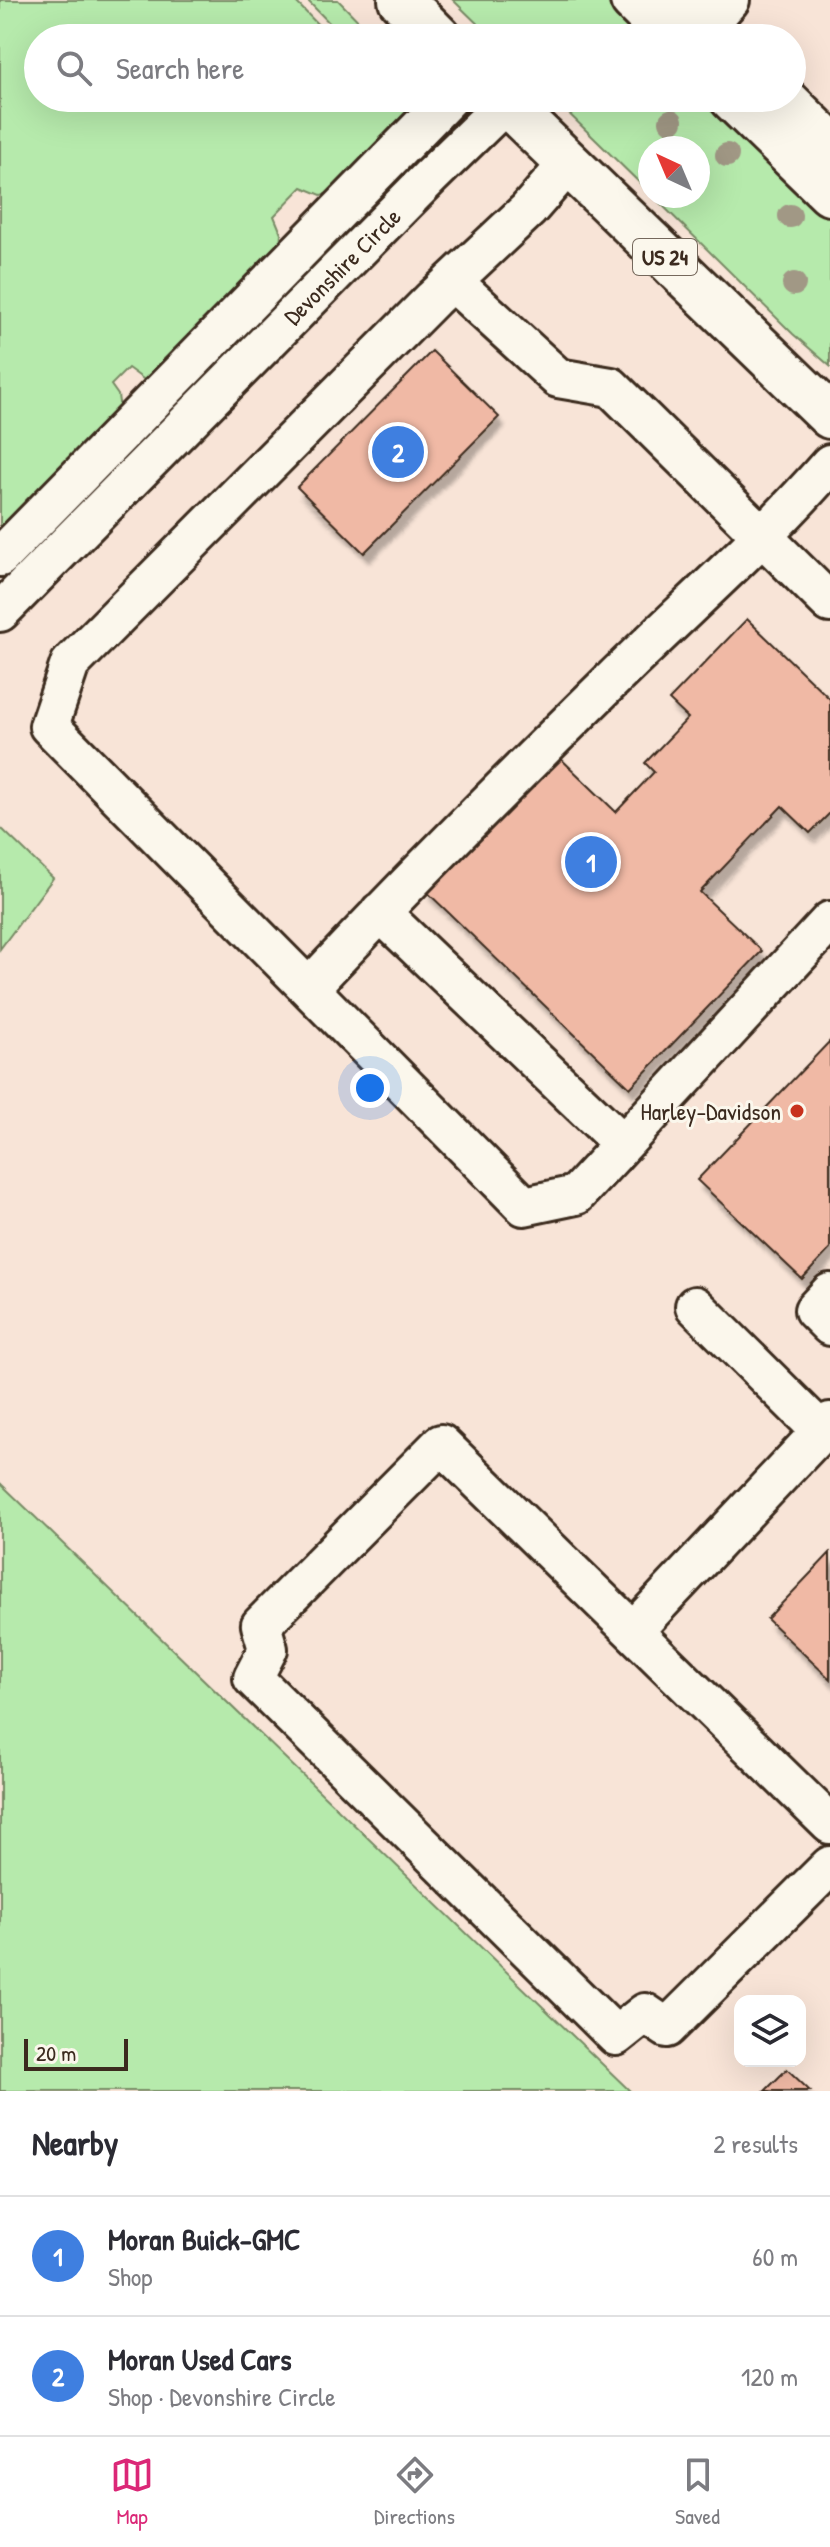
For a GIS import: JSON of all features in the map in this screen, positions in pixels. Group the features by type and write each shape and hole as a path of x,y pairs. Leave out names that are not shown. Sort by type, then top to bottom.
{"main road":[{"path":"401,0 425,24"},
{"path":"633,0 702,20"},
{"name":"US 24","path":"514,112 830,416"},
{"path":"746,112 830,193"},
{"path":"797,112 830,144"}],"street":[{"name":"Devonshire Circle","path":"0,557 435,112"},
{"name":"Devonshire Circle","path":"0,612 492,112"},
{"path":"568,164 528,210 452,281 70,664 49,726 524,1206 576,1195 830,921"},
{"path":"452,281 558,378 611,387 830,603"},
{"path":"153,401 180,431"},
{"path":"309,988 380,912 612,680 763,536 830,464"},
{"path":"380,912 623,1144"},
{"path":"830,1293 814,1310 830,1326"},
{"path":"634,1630 826,1427 695,1306"},
{"path":"830,1824 441,1444 261,1625 268,1649 253,1678 616,2036 645,2013 667,2028 830,1866"}],"green space":[{"path":"0,0 294,0 317,24 24,24 24,112 410,112 334,192 321,195 302,187 274,216 281,233 280,245 155,381 146,381 128,368 111,385 118,395 120,410 0,544"},
{"path":"307,0 338,0 361,24 330,24"},
{"path":"453,0 608,0 633,24 478,24"},
{"path":"567,112 721,112 798,189 830,216 830,366 793,334 665,208 710,208 710,136 638,136 638,181"},
{"path":"0,827 53,878 0,949"},
{"path":"0,1483 630,2091 0,2091"}],"building":[{"path":"432,351 499,417 364,553 297,487"},
{"path":"747,619 830,699 830,813 810,833 782,806 700,892 762,951 630,1088 425,890 556,754 616,812 654,772 645,763 688,718 669,700"},
{"name":"Harley-Davidson","path":"830,1041 830,1249 802,1279 697,1180"},
{"path":"830,1553 830,1679 767,1619"},
{"path":"787,2069 810,2091 765,2091"}],"place":[{"name":"Moran Used Cars","path":"398,452"},
{"name":"Moran Buick-GMC","path":"591,862"},
{"name":"Harley-Davidson","path":"797,1111"}]}
